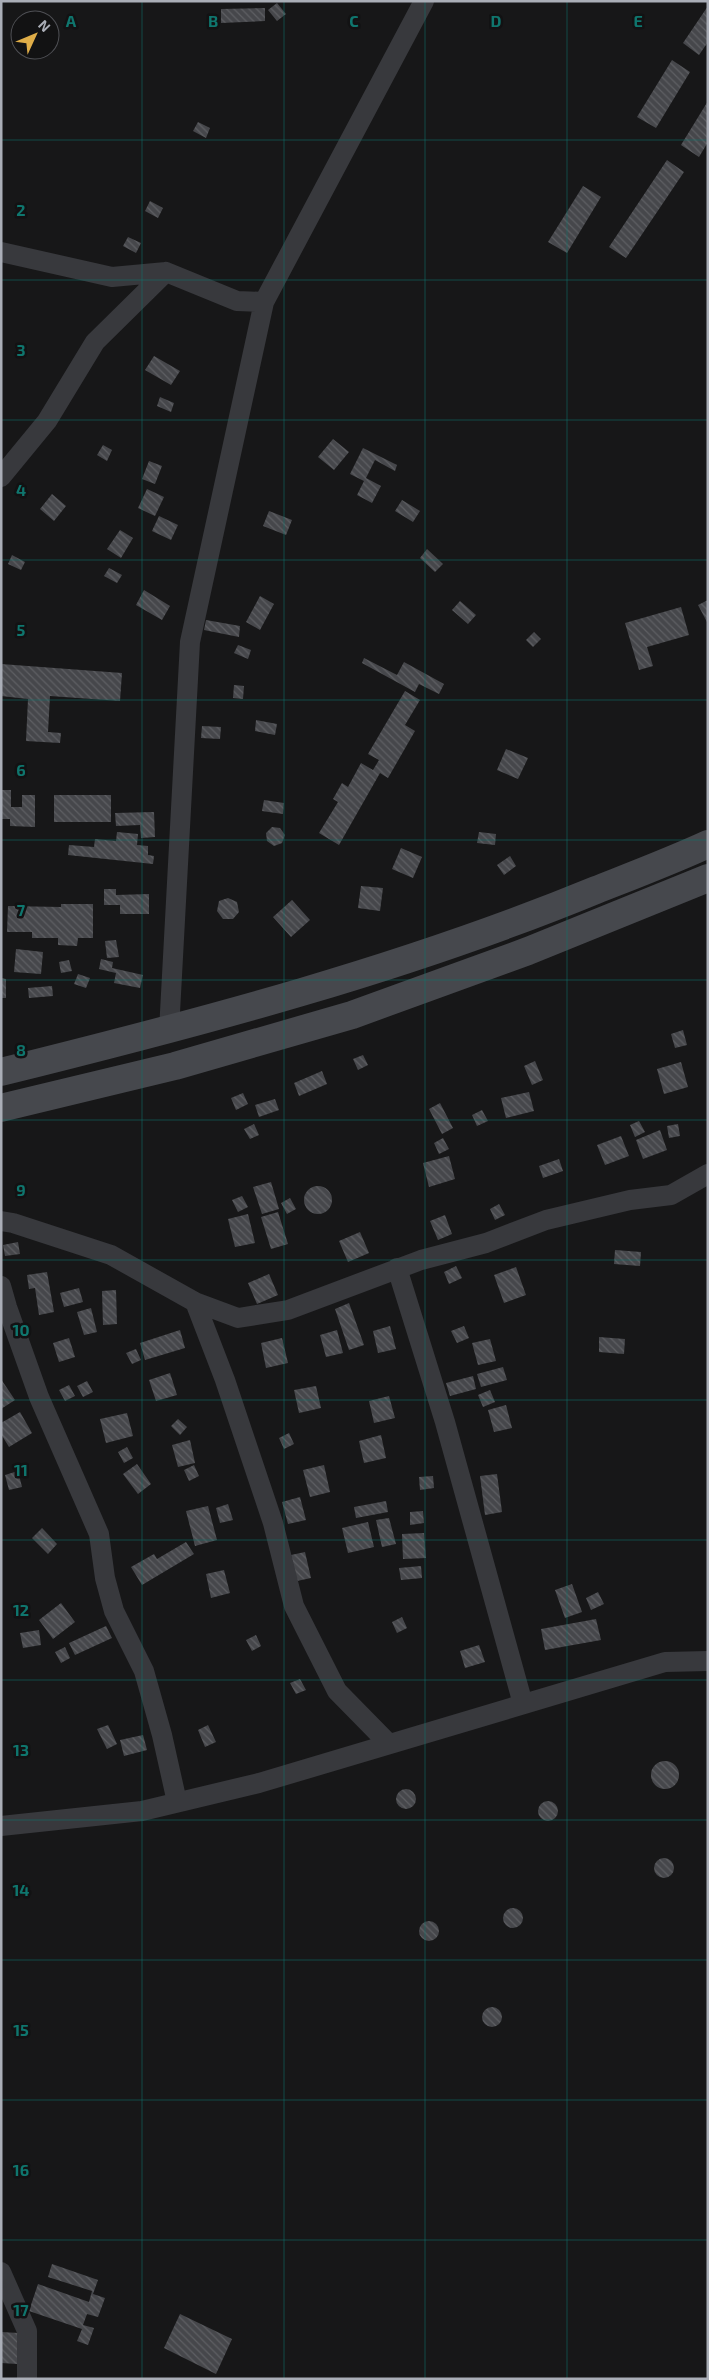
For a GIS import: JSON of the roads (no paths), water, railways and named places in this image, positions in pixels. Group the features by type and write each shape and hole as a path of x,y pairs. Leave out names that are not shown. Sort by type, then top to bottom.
{"main road":[{"path":"1,1072 169,1031 341,982 519,922 708,844"},
{"path":"1,1108 175,1066 352,1015 528,951 708,878"}],"street":[{"path":"169,1031 190,642 264,302 424,1"},
{"path":"1,252 112,277 166,272 237,301 264,302"},
{"path":"1,477 47,421 96,342 166,272"},
{"path":"1,1222 14,1223 111,1255 196,1302 238,1318 288,1310 397,1268 486,1243 546,1220 630,1200 671,1195 708,1174"},
{"path":"397,1268 445,1422 523,1704"},
{"path":"1,1286 39,1397 99,1534 105,1578 114,1612 144,1671 162,1735 177,1802"},
{"path":"196,1302 225,1380 273,1523 294,1606 338,1691 389,1744"},
{"path":"1,1826 142,1811 259,1783 665,1662 708,1661"},
{"path":"1,2272 27,2331 26,2379"}]}
